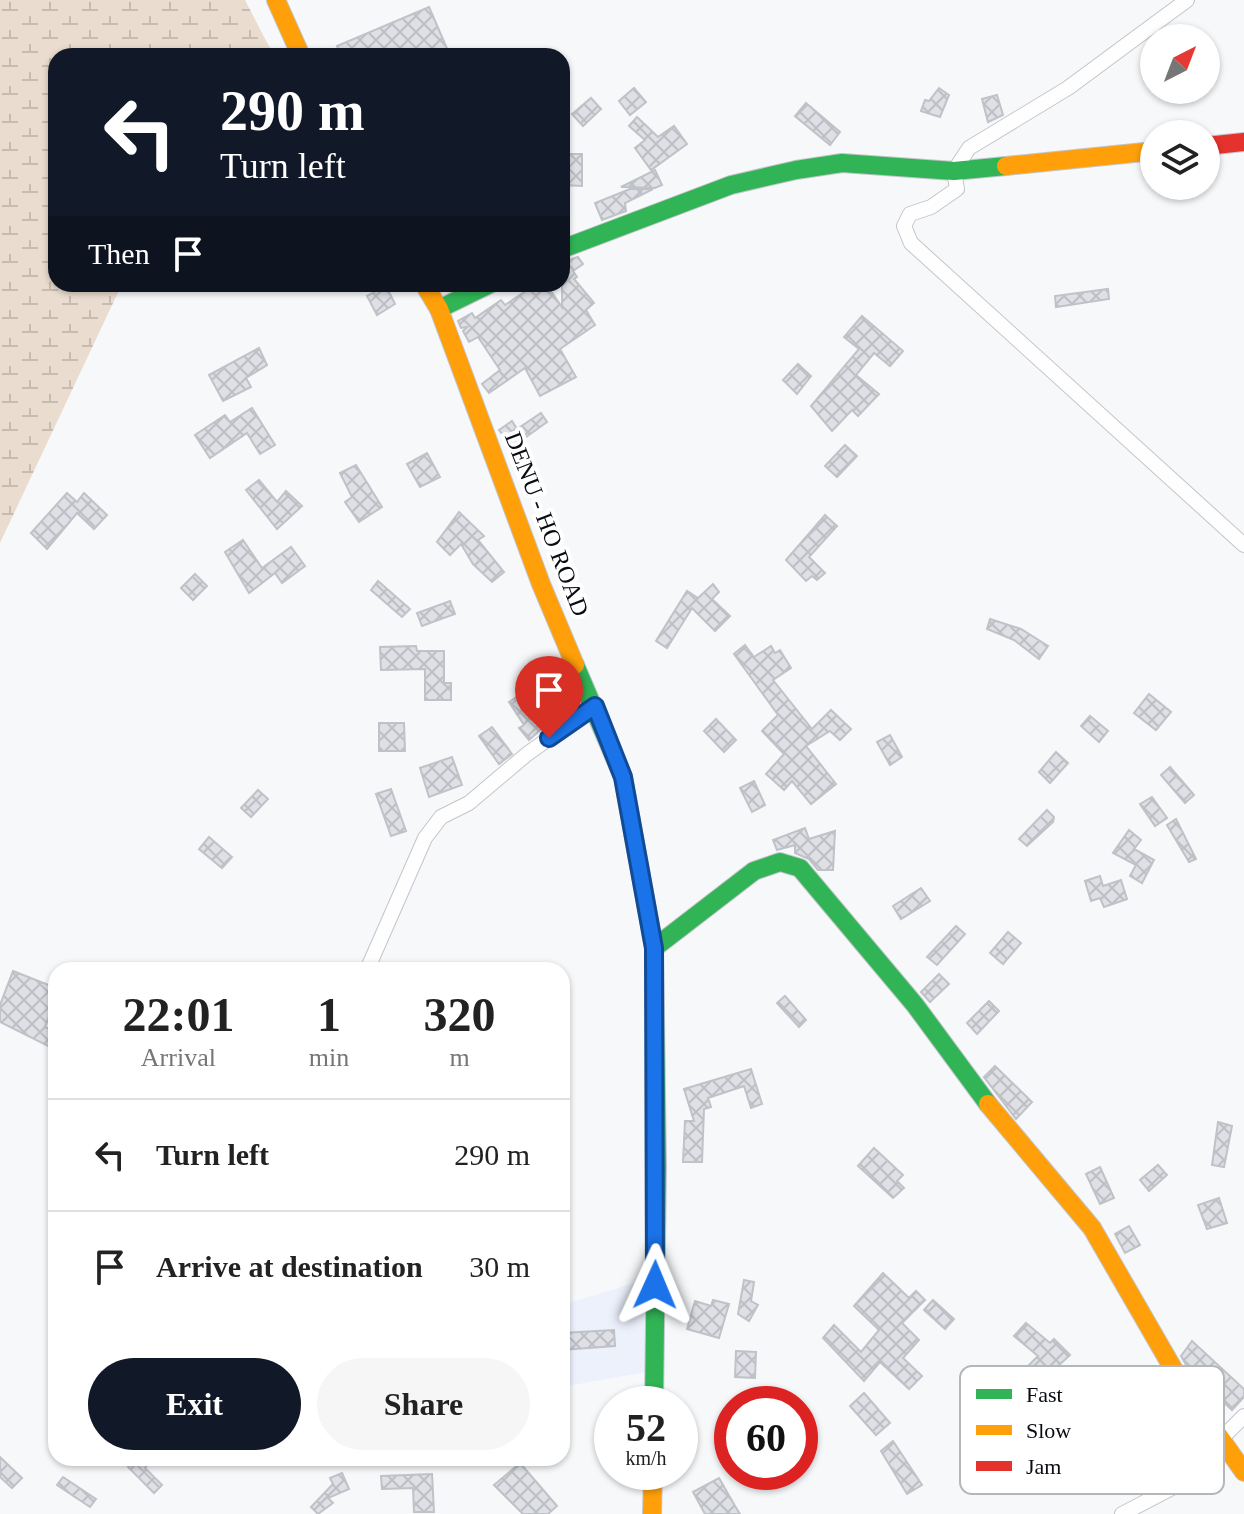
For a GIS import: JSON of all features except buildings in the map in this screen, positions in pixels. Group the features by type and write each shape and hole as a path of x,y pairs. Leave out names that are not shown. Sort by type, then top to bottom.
{"main road":[{"path":"276,0 297,48"},
{"path":"1220,145 1244,142"},
{"path":"570,246 731,185 796,170 842,163 954,171 1140,152"},
{"name":"DENU - HO ROAD","path":"429,292 439,309 541,584 623,777 654,948 657,1166 654,1386"},
{"path":"439,309 474,292"},
{"path":"654,948 754,871 780,862 800,868 915,1005 996,1115 1092,1228 1172,1366"},
{"path":"1224,1443 1244,1472"},
{"path":"652,1514 653,1490"}],"street":[{"path":"1187,0 1068,88 969,148 954,171 957,189 931,207 910,214 904,226 911,243 1244,545"},
{"path":"371,962 425,838 441,817 469,803 527,754 595,706"},
{"path":"1224,1436 1244,1416"},
{"path":"1122,1514 1160,1494"}],"shaded area":[{"path":"645,1280 646,1372 570,1386 570,1303"}],"green space":[{"path":"0,0 245,0 270,48 48,48 48,292 118,292 0,543"}],"traffic: fast":[{"path":"570,246 731,185 796,170 842,163 954,171 1006,166"},
{"path":"439,309 474,292"},
{"path":"575,665 623,777 654,948 657,1166 654,1386"},
{"path":"654,948 754,871 780,862 800,868 915,1005 988,1104"}],"traffic: slow":[{"path":"276,0 297,48"},
{"path":"1006,166 1140,152"},
{"path":"429,292 439,309 541,584 575,665"},
{"path":"988,1104 1092,1228 1172,1366"},
{"path":"1224,1444 1244,1472"},
{"path":"652,1514 653,1490"}],"traffic: jam":[{"path":"1220,145 1244,142"}],"route":[{"path":"549,738 595,706 623,777 636,839 654,948 655,1285"}]}
